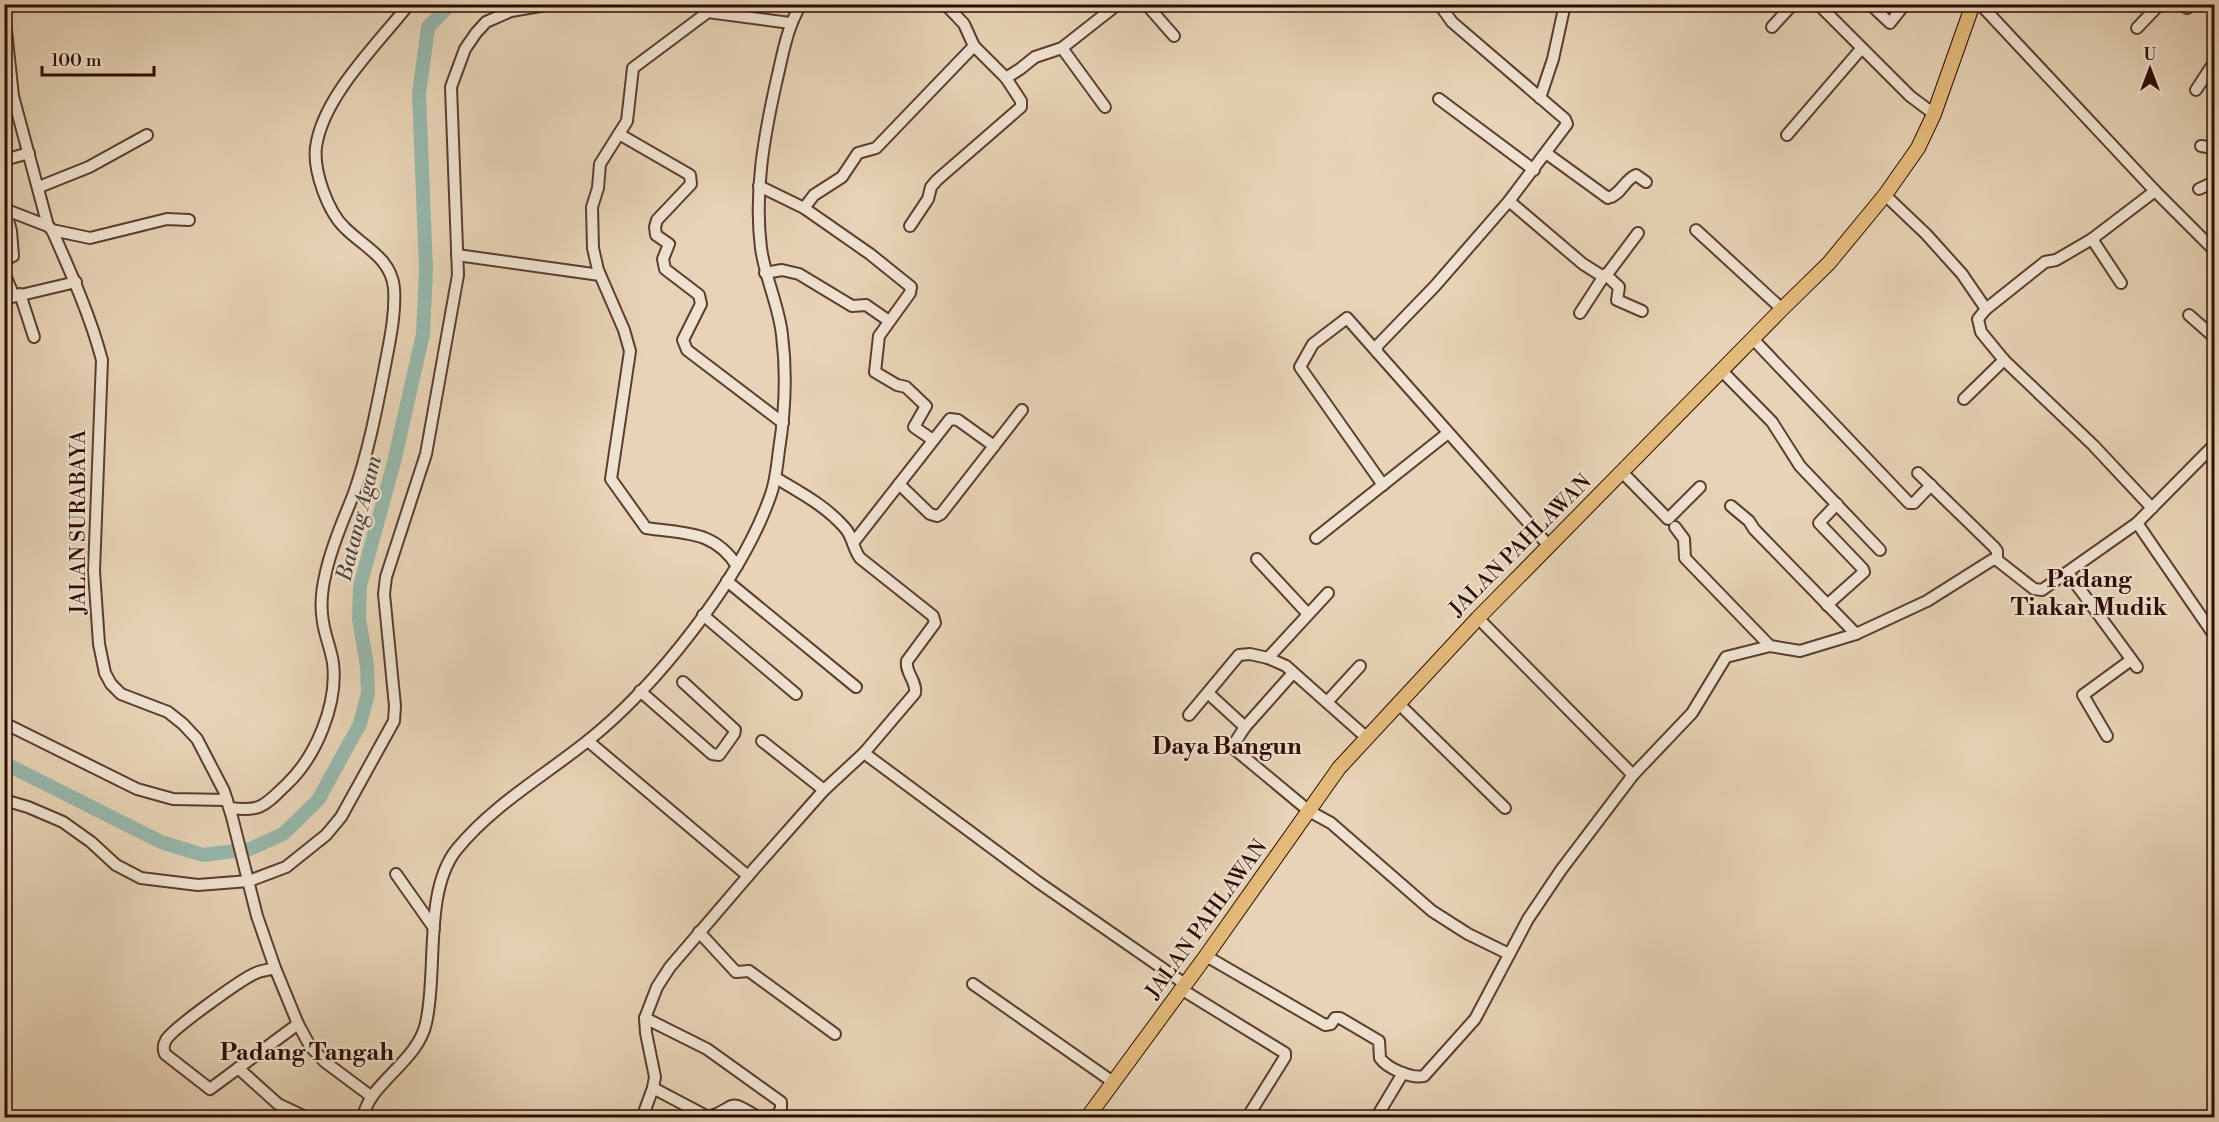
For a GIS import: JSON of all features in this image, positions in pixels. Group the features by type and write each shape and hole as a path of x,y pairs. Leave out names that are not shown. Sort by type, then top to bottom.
{"main road":[{"name":"JALAN PAHLAWAN","path":"1087,1118 1206,956 1339,768 1478,618 1829,263 1886,195 1918,148 1934,114 1972,5"}],"street":[{"path":"4,723 110,777 158,797 208,801 230,809 249,810 264,806 295,777 312,754 320,738 332,691 333,663 323,624 322,592 335,539 363,468 373,428 391,335 394,290 387,268 376,253 345,229 334,212 317,176 316,146 322,124 332,103 409,4"},
{"path":"4,800 28,807 63,822 91,842 116,865 141,878 198,885 249,881 286,867 326,834 341,817 394,721 395,706 384,594 386,577 426,454 458,275 451,87 465,49 486,22 511,11 552,4"},
{"path":"362,1118 372,1097 419,1042 426,1027 434,928 445,866 456,850 484,820 588,741 640,691 664,665 703,615 755,536 776,478 786,387 782,333 765,273 759,230 759,186 764,137 790,23 801,4"},
{"path":"910,226 928,199 931,187 937,180 1021,107 1022,101 1006,78 974,46 964,24 945,4"},
{"path":"1006,78 1035,57 1062,48 1118,4"},
{"path":"1146,4 1174,36"},
{"path":"1377,352 1377,346 1435,286 1509,201 1567,124 1565,119 1452,22 1439,4"},
{"path":"1540,98 1553,59 1565,4"},
{"path":"1772,27 1793,4"},
{"path":"1818,4 1910,96 1934,114"},
{"path":"1870,4 1890,23 1905,4"},
{"path":"2137,28 2160,4"},
{"path":"2181,4 2187,8 2192,4"},
{"path":"1972,5 2214,250"},
{"path":"737,566 728,551 708,538 646,528 611,479 630,351 624,330 600,275 593,248 592,207 598,189 600,164 627,121 633,68 707,8 790,23"},
{"name":"JALAN SURABAYA","path":"4,12 13,96 28,153 50,228 76,282 102,360 94,570 99,644 105,674 121,694 168,712 197,739 230,809 257,916 298,1024 310,1047 325,1062 372,1097"},
{"path":"804,208 814,195 842,177 858,153 876,148 974,46"},
{"path":"1062,48 1105,107"},
{"path":"1787,135 1861,49"},
{"path":"2196,90 2214,65"},
{"path":"1439,99 1534,170"},
{"path":"620,134 690,175 692,179 691,184 657,220 655,227 656,235 669,244 663,259 665,269 701,299 701,304 683,340 684,346 783,423"},
{"path":"39,188 89,167 147,135"},
{"path":"2201,146 2214,148"},
{"path":"4,160 28,153"},
{"path":"1546,153 1608,198 1617,195 1636,175 1646,183"},
{"path":"2199,189 2214,182"},
{"path":"759,186 804,208 870,254 911,287 910,293 878,339 875,372 897,385 906,387 926,406 927,409 914,425 915,429 933,441"},
{"path":"2152,508 2093,445 2004,360 1979,328 1978,319 1986,309 2045,262 2055,260 2092,239 2155,191"},
{"path":"1886,195 1962,274 1986,309"},
{"path":"1509,201 1583,264 1619,287 1617,300 1642,311"},
{"path":"5,209 50,228 90,238 167,219 189,220"},
{"path":"4,261 13,256 11,231 5,209"},
{"path":"1696,230 1782,309"},
{"path":"1580,313 1638,233"},
{"path":"2092,239 2121,283"},
{"path":"457,255 600,275"},
{"path":"765,273 782,270 799,274 852,306 866,306 889,321"},
{"path":"4,273 13,297 34,337"},
{"path":"13,297 76,282"},
{"path":"2189,315 2214,337"},
{"path":"1383,485 1300,367 1313,344 1347,318 1550,546"},
{"path":"1753,339 1910,504 1914,503 1931,485"},
{"path":"1964,399 2004,360"},
{"path":"1722,371 1772,422 1800,466 1880,550"},
{"path":"899,484 930,514 937,516 941,514 1022,410"},
{"path":"852,543 947,422 954,418 994,446"},
{"path":"1316,538 1448,433"},
{"path":"1996,560 2037,590 2042,590 2137,523 2214,445"},
{"path":"1622,472 1668,519 1700,487"},
{"path":"1918,472 1994,547 1997,551 1996,560"},
{"path":"642,1118 654,1088 655,1077 645,1018 657,987 670,967 748,876 824,790 864,753 915,693 915,685 907,668 907,661 935,623 935,619 860,558 848,532 834,517 776,478"},
{"path":"1827,605 1864,572 1820,524 1837,504"},
{"path":"1731,506 1749,521 1754,529 1856,634"},
{"path":"2137,523 2214,635"},
{"path":"1676,527 1684,539 1685,558 1770,646"},
{"path":"1257,559 1308,614"},
{"path":"1206,956 1325,1025 1331,1024 1335,1018 1340,1018 1376,1039 1380,1044 1381,1061 1403,1073 1420,1077 1433,1066 1475,1019 1528,919 1561,870 1633,775 1692,713 1726,657 1770,646 1800,651 1856,634 1927,601 1988,562 1996,560"},
{"path":"2068,573 2134,664 2083,695 2107,736"},
{"path":"727,581 856,687"},
{"path":"1268,658 1328,593"},
{"path":"703,615 796,694"},
{"path":"1478,618 1633,775"},
{"path":"1189,715 1239,656 1250,654 1268,658 1286,666 1367,738"},
{"path":"1326,702 1360,666"},
{"path":"1293,673 1245,727 1232,747 1309,812 1331,823 1432,911 1468,934 1509,954"},
{"path":"640,691 712,754 719,755 735,730 682,682"},
{"path":"1208,693 1245,727"},
{"path":"1398,703 1505,808"},
{"path":"588,741 748,876"},
{"path":"762,741 824,790"},
{"path":"864,753 1183,986 1285,1053 1285,1058 1247,1118"},
{"path":"396,874 434,928"},
{"path":"699,933 736,972 749,971 836,1034"},
{"path":"275,968 256,973 246,979 184,1024 165,1042 165,1054 207,1088 213,1088 298,1024"},
{"path":"973,984 1113,1082"},
{"path":"645,1018 707,1050 781,1102 781,1108 775,1118"},
{"path":"238,1068 278,1104 308,1118"},
{"path":"1376,1118 1403,1073"},
{"path":"654,1088 708,1117 730,1105 735,1105 759,1118"}],"waterway":[{"name":"Batang Agam","path":"4,763 161,842 203,855 250,849 283,834 318,800 360,724 368,693 367,666 359,619 360,586 394,462 423,334 426,270 419,94 428,27 451,4"}],"district":[{"name":"Padang Tiakar Mudik","path":"2089,593"},
{"name":"Daya Bangun","path":"1227,746"},
{"name":"Padang Tangah","path":"307,1052"}]}
